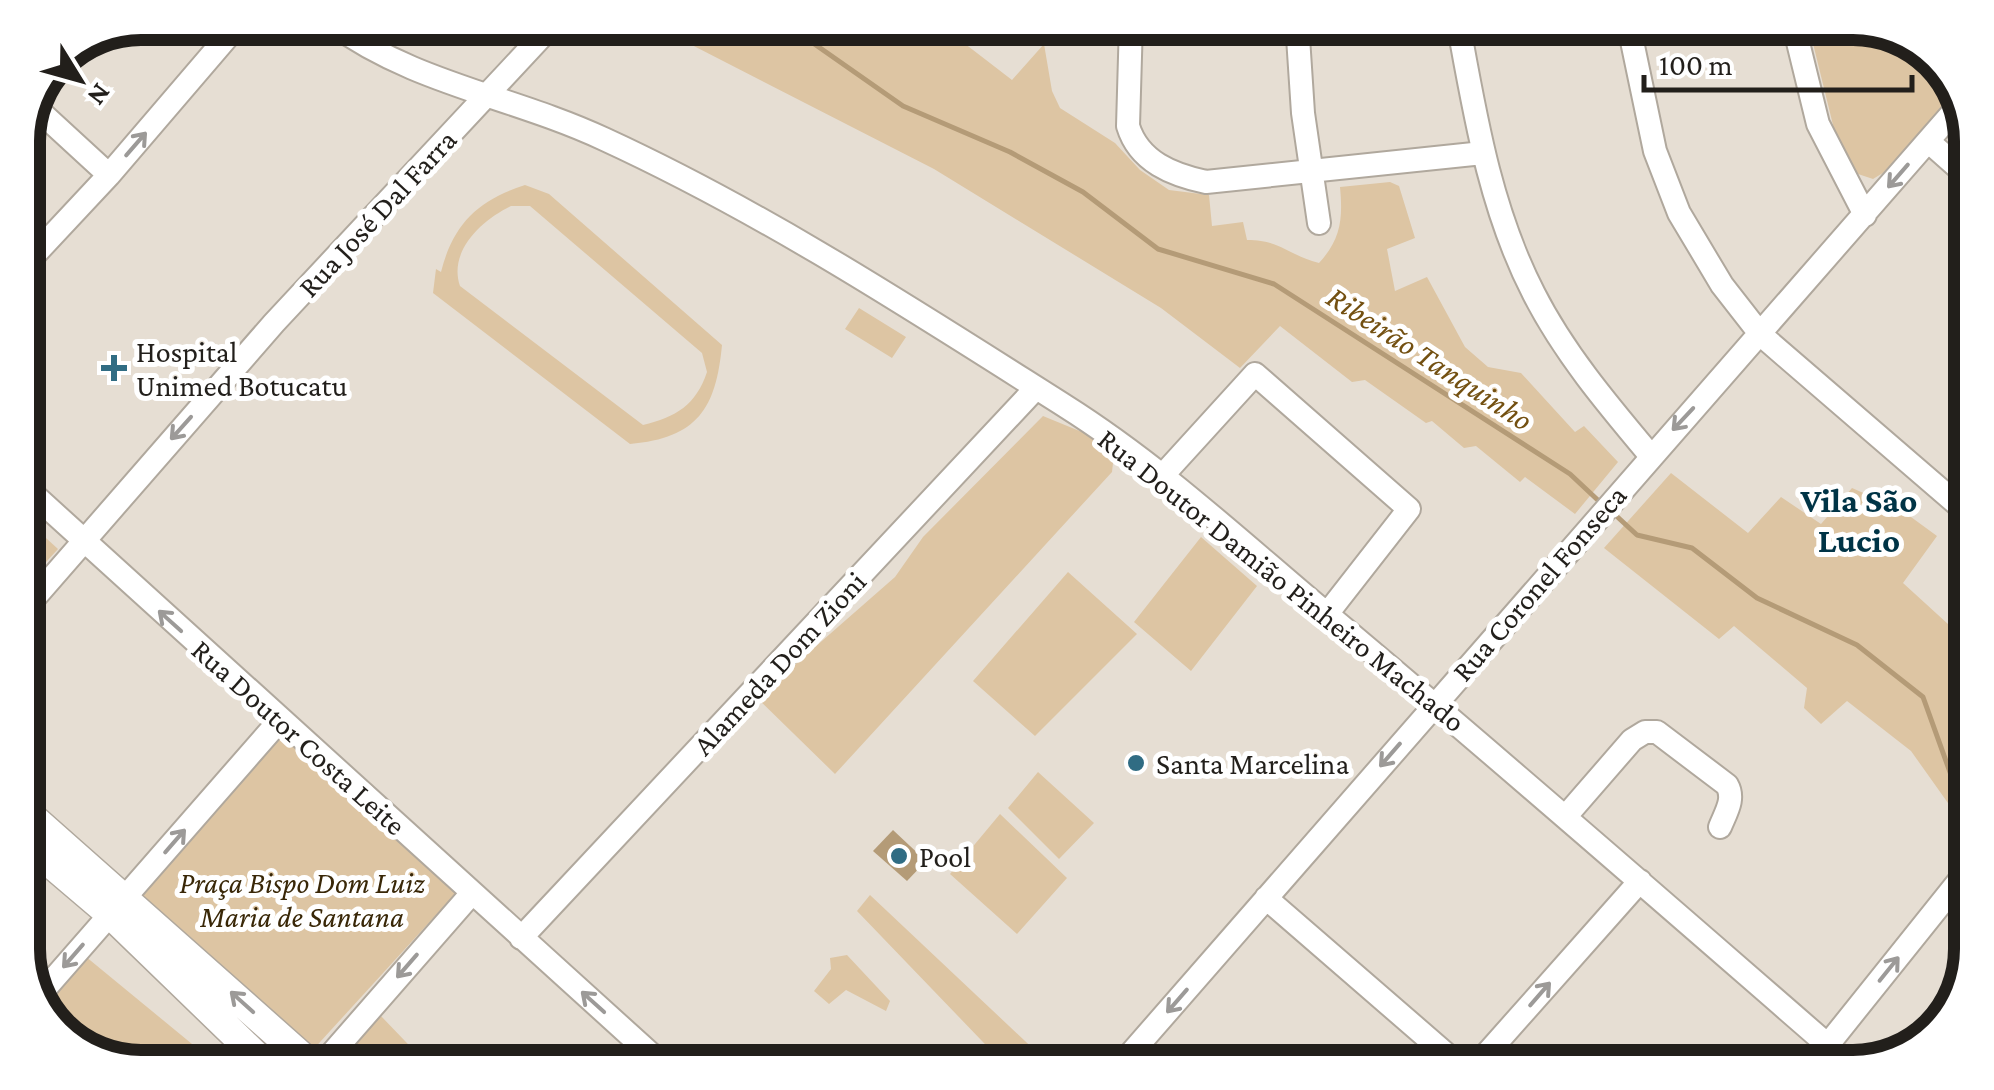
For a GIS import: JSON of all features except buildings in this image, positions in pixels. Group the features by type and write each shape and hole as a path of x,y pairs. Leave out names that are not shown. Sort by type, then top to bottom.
{"main road":[{"path":"40,827 251,1050"},
{"path":"40,852 117,906 295,1050"}],"street":[{"path":"40,249 110,176 225,40"},
{"name":"Rua Doutor Damião Pinheiro Machado","path":"360,40 401,65 484,98 518,102 554,116 735,204 1036,388 1163,475 1566,816 1833,1050"},
{"name":"Rua José Dal Farra","path":"40,589 274,322 538,40"},
{"path":"1130,40 1128,126 1137,148 1165,169 1206,182 1483,153"},
{"path":"1298,40 1319,224"},
{"path":"1461,40 1483,153 1498,206 1534,294 1581,371 1650,455"},
{"path":"1632,40 1656,151 1680,212 1722,285 1761,335 1954,501"},
{"path":"1798,40 1818,124 1865,215"},
{"path":"43,115 110,176"},
{"name":"Rua Coronel Fonseca","path":"1135,1050 1951,115"},
{"path":"1928,141 1954,164"},
{"path":"1163,475 1255,374 1410,508 1327,614"},
{"name":"Alameda Dom Zioni","path":"522,938 1036,388"},
{"name":"Rua Doutor Costa Leite","path":"40,502 645,1050"},
{"path":"47,986 280,720"},
{"path":"1566,816 1632,740 1645,732 1657,732 1670,737 1727,784 1730,804 1720,827"},
{"path":"1491,1050 1640,881"},
{"path":"1825,1050 1954,888"},
{"path":"333,1050 472,893"},
{"path":"1266,898 1441,1050"}],"green space":[{"path":"682,40 960,40 1012,80 1044,44 1052,91 1060,108 1115,143 1140,170 1169,190 1209,195 1212,226 1243,222 1247,240 1268,242 1319,263 1339,228 1340,187 1390,182 1399,186 1415,238 1387,249 1395,291 1427,277 1465,347 1488,367 1521,373 1575,432 1584,426 1618,462 1575,514 1525,477 1520,482 1476,446 1464,448 1432,421 1426,423 1365,380 1352,382 1280,326 1240,368 1161,308 934,169"},
{"path":"1812,40 1873,42 1898,50 1929,74 1947,104 1896,165 1873,179 1855,173 1834,129"},
{"path":"525,185 549,194 722,345 715,386 699,416 687,427 653,441 630,444 433,293 436,269 441,272 460,227 481,206","holes":["511,206 530,206 702,353 707,372 697,393 683,408 643,425 460,286 459,261 470,238 489,219"]},
{"path":"859,308 906,337 892,358 845,329"},
{"path":"1043,416 1099,439 1114,454 1112,472 835,774 757,698 895,577 923,537"},
{"path":"1671,473 1748,533 1781,497 1821,524 1852,488 1900,509 1937,536 1903,583 1954,630 1954,811 1911,751 1847,701 1821,724 1804,708 1807,688 1734,626 1719,639 1604,548"},
{"path":"40,533 58,549 40,569"},
{"path":"1201,537 1257,586 1191,671 1134,622"},
{"path":"1068,572 1137,634 1035,736 973,681"},
{"name":"Praça Bispo Dom Luiz Maria de Santana","path":"281,736 457,892 313,1050 307,1050 137,897"},
{"path":"1038,772 1094,823 1059,859 1008,808"},
{"path":"1000,814 1067,878 1017,934 950,874"},
{"path":"870,895 1035,1050 991,1050 857,911"},
{"path":"847,955 890,1001 886,1011 846,990 829,1004 814,991 831,969 830,958"},
{"path":"85,956 199,1050 141,1050 109,1045 74,1025 51,996"},
{"path":"380,1015 414,1050 352,1050"}],"shaded area":[{"name":"Pool","path":"893,830 926,861 907,881 873,851"}],"waterway":[{"name":"Ribeirão Tanquinho","path":"809,40 903,106 1010,152 1083,192 1158,249 1274,284 1570,474 1602,504"},
{"name":"Ribeirão Tanquinho","path":"1611,511 1637,535 1692,548 1757,598 1857,645 1923,697 1954,783"}],"place":[{"name":"Hospital Unimed Botucatu","path":"114,368"},
{"name":"Santa Marcelina","path":"1136,763"},
{"name":"Pool","path":"899,856"}],"district":[{"name":"Vila São Lucio","path":"1859,520"}]}
